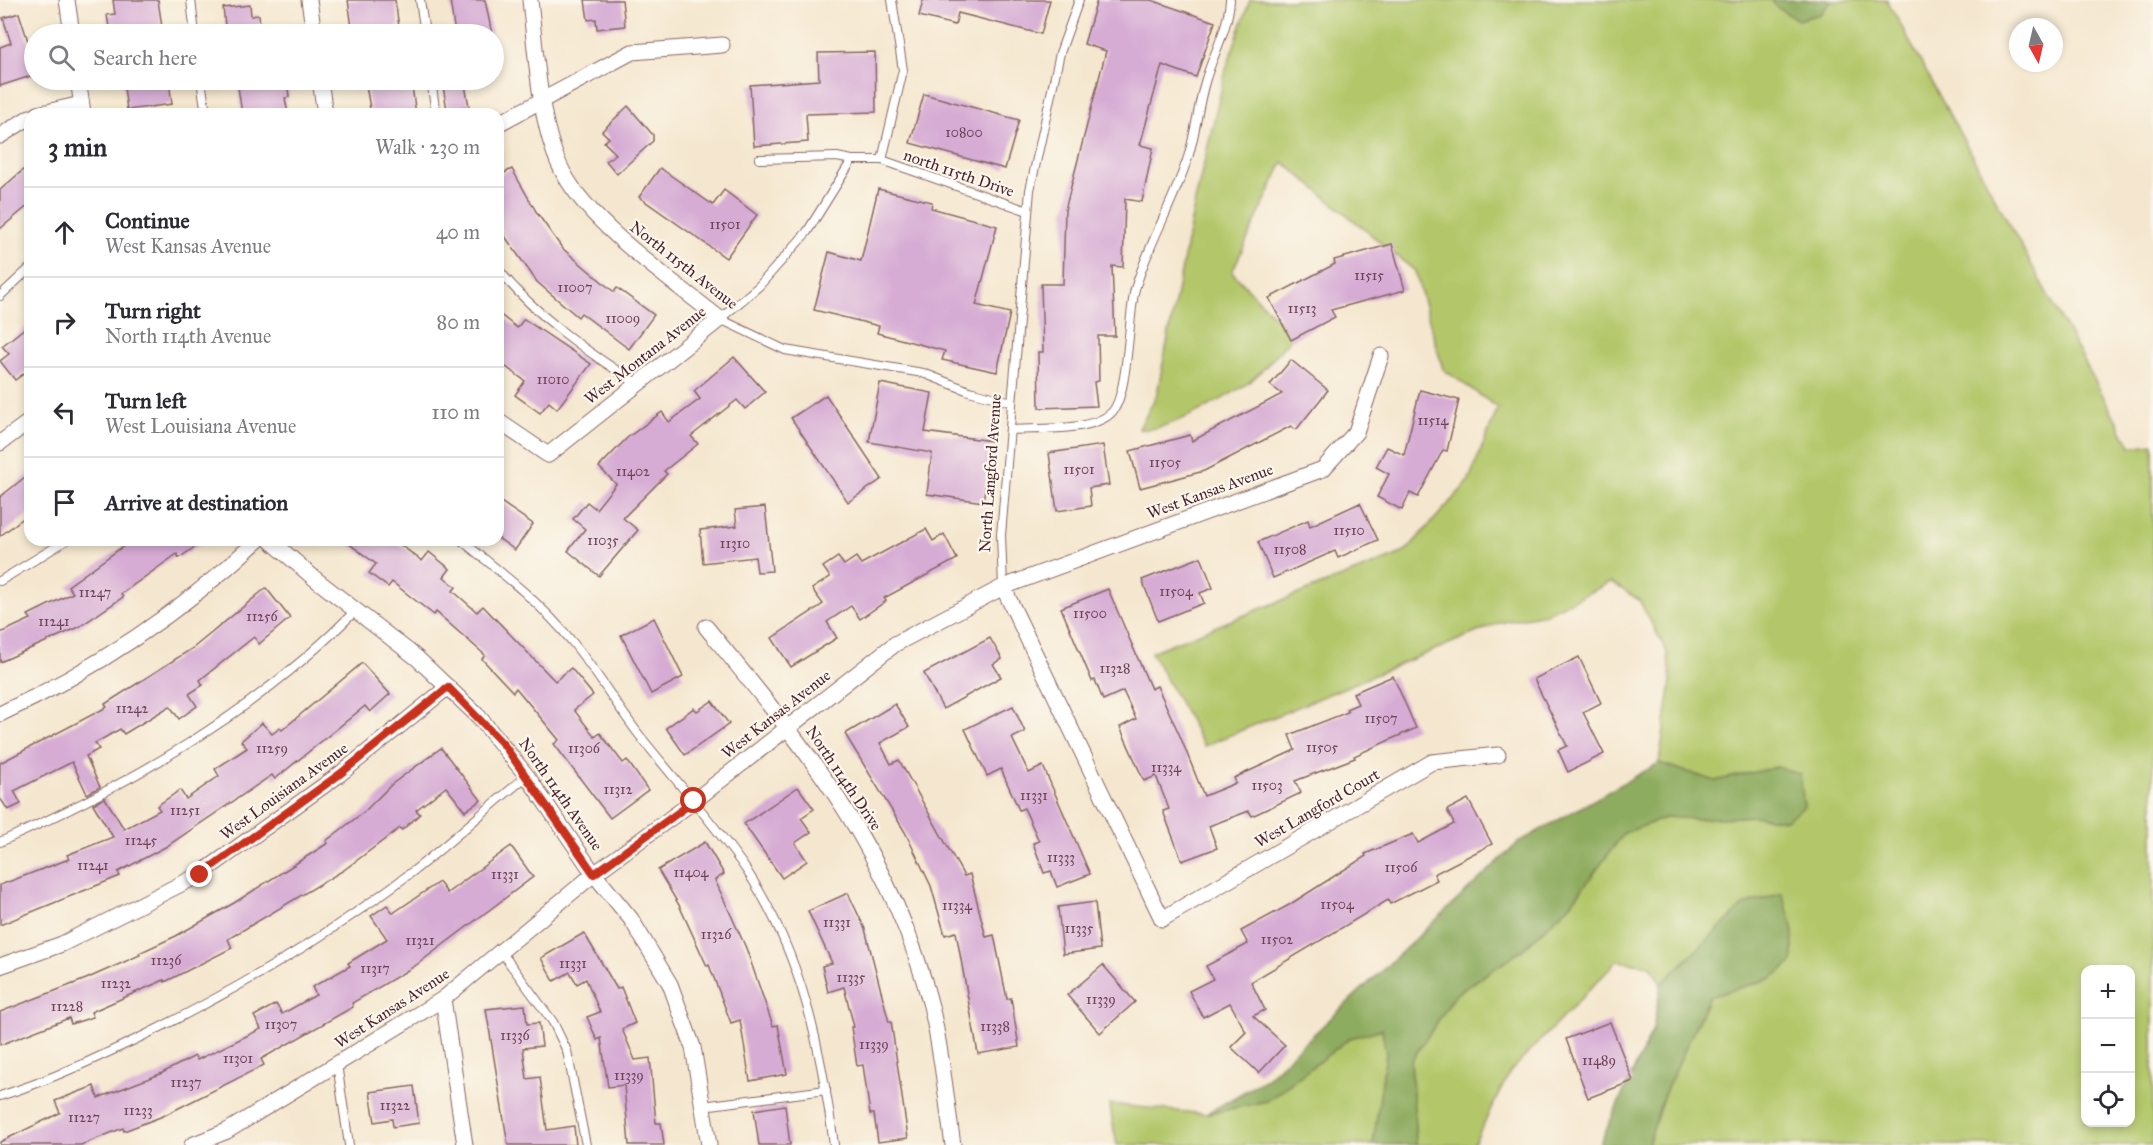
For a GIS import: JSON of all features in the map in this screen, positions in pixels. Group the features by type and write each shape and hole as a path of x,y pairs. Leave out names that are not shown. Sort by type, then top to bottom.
{"street":[{"path":"67,0 71,24"},
{"path":"309,0 313,24"},
{"name":"North 115th Avenue","path":"530,0 548,129 563,173 595,217 720,319"},
{"path":"504,121 632,52 722,45"},
{"path":"79,90 82,108"},
{"path":"321,90 324,108"},
{"path":"0,136 24,121"},
{"name":"West Montana Avenue","path":"504,425 548,455 720,319"},
{"name":"West Kansas Avenue","path":"192,1145 228,1138 337,1064 443,999 502,953 594,874 694,801 895,644 1003,587 1323,469 1356,432 1381,356"},
{"path":"0,442 24,425"},
{"path":"0,714 60,684 131,641 174,611 251,546"},
{"name":"North 114th Avenue","path":"277,546 417,658 504,745 594,874 631,919 670,984 693,1047 709,1145"},
{"name":"North Langford Avenue","path":"1003,587 1162,919"},
{"name":"North 114th Drive","path":"706,627 788,728 851,815 892,892 907,928 931,1008 953,1145"},
{"name":"West Louisiana Avenue","path":"0,966 62,944 200,875 340,774 448,687"},
{"name":"West Langford Court","path":"1162,919 1432,762 1498,755"},
{"path":"443,999 465,1145"}],"lane":[{"path":"191,0 194,24"},
{"path":"420,0 424,24"},
{"path":"759,159 837,157 852,160 882,160 903,70 892,0"},
{"name":"North Langford Avenue","path":"1003,587 1001,535 1030,190 1060,53 1079,0"},
{"path":"1010,430 1078,426 1100,421 1113,412 1123,382 1134,292 1149,245 1189,154 1205,82 1222,42 1230,0"},
{"path":"202,90 205,108"},
{"path":"433,90 435,108"},
{"name":"West Montana Avenue","path":"720,319 759,286 807,232 852,160"},
{"name":"north 115th Drive","path":"882,160 1028,211"},
{"path":"0,296 24,274"},
{"path":"504,276 517,292 558,328 638,384"},
{"name":"North 115th Avenue","path":"720,319 785,350 923,373 969,391 1012,402"},
{"path":"0,581 57,546"},
{"path":"468,546 535,603 572,642 639,734 694,801 747,873 783,936 811,1016 834,1145"},
{"path":"0,842 75,808 185,746 275,682 331,636 356,610"},
{"path":"0,1096 34,1085 116,1049 202,1007 300,951 412,872 527,776"},
{"path":"502,953 553,1022 567,1051 586,1145"},
{"path":"337,1064 349,1145"},
{"path":"703,1106 826,1090"}],"green space":[{"path":"1250,0 1771,0 1776,7 1820,14 1832,0 1887,0 2131,447 2153,444 2153,1145 1648,1145 1663,1097 1709,997 1772,978 1744,905 1661,984 1650,965 1617,961 1510,1072 1473,1145 1416,1145 1411,1061 1456,994 1521,951 1571,904 1624,833 1667,817 1696,819 1757,816 1786,820 1777,767 1715,781 1659,763 1671,681 1667,652 1639,600 1611,582 1545,614 1499,623 1204,746 1151,652 1405,552 1468,482 1498,408 1443,369 1415,271 1283,162 1232,272 1293,336 1248,383 1211,405 1179,420 1164,426 1139,429 1157,394 1195,201 1226,69"},
{"path":"1771,0 1832,0 1820,14 1798,20 1776,7"},
{"path":"1659,763 1715,781 1777,767 1800,774 1804,806 1786,820 1757,816 1696,819 1667,817 1624,833 1571,904 1521,951 1456,994 1411,1061 1416,1145 1373,1145 1386,1054 1382,1029 1350,1038 1267,1101 1206,1114 1266,1079 1519,842"},
{"path":"1782,893 1793,927 1793,962 1772,978 1709,997 1663,1097 1648,1145 1599,1145 1653,1029 1661,984 1744,905"},
{"path":"1382,1029 1386,1054 1373,1145 1117,1145 1109,1104 1206,1114 1267,1101 1350,1038"}],"building":[{"path":"113,0 158,0 162,24 108,24 107,15 115,14"},
{"path":"348,0 395,0 399,24 352,24"},
{"path":"450,0 485,0 490,24 454,24"},
{"path":"585,0 622,0 625,26 597,29 596,19 588,20"},
{"path":"923,0 1050,0 1041,34 958,13 955,25 919,16"},
{"path":"1097,0 1151,0 1215,22 1196,77 1162,65 1140,145 1153,148 1142,202 1125,199 1123,267 1112,266 1115,336 1098,336 1099,381 1094,382 1097,406 1039,408 1038,352 1043,352 1041,284 1063,284 1065,210 1106,51 1084,44"},
{"path":"250,5 251,16 259,15 260,24 225,24 223,8"},
{"path":"19,13 24,29 24,78 0,86 0,47 11,43 3,18"},
{"path":"875,52 876,112 806,114 808,142 754,146 750,85 819,80 818,53"},
{"path":"124,90 170,90 172,104 127,108"},
{"path":"238,90 288,90 289,97 285,98 287,108 241,108"},
{"path":"367,90 412,90 415,108 370,108"},
{"path":"444,90 466,90 469,106 447,108"},
{"path":"924,94 1019,120 1005,169 910,143"},
{"path":"628,106 653,135 653,141 617,174 606,161 616,154 604,142 609,138 602,131"},
{"path":"660,168 713,205 724,190 757,215 726,258 639,197"},
{"path":"24,169 24,209 0,229 0,190"},
{"path":"512,169 537,213 562,248 614,292 617,288 654,315 629,349 581,313 578,317 537,282 504,234 504,173"},
{"path":"878,189 932,202 931,208 997,226 976,305 1010,313 997,372 942,360 945,351 877,333 879,326 814,310 829,252 861,261"},
{"path":"1392,244 1405,290 1331,310 1335,317 1291,340 1269,298 1335,264 1334,260"},
{"path":"504,318 517,328 524,319 591,364 557,409 549,402 540,413 515,395 525,381 504,365"},
{"path":"24,329 24,373 15,380 0,361 9,354 2,346"},
{"path":"734,357 765,392 745,409 737,400 691,436 698,444 664,471 667,474 623,518 638,530 599,576 568,551 585,529 573,519 587,502 596,509 616,484 599,467 627,438 662,412 669,422 700,399 694,391"},
{"path":"1291,360 1328,390 1296,430 1291,426 1204,471 1140,488 1130,451 1190,435 1192,441 1282,394 1270,385"},
{"path":"880,383 932,393 925,432 992,441 983,502 927,494 932,453 869,442"},
{"path":"1420,390 1459,400 1447,451 1443,450 1418,497 1410,493 1402,510 1377,497 1389,474 1376,467 1387,447 1404,455"},
{"path":"826,395 882,479 848,502 791,418"},
{"path":"1103,445 1109,485 1089,488 1091,506 1057,511 1049,453"},
{"path":"24,478 24,518 0,536 0,497"},
{"path":"1360,503 1378,540 1338,558 1335,551 1273,578 1258,542 1308,520 1310,526"},
{"path":"504,504 533,524 515,550 504,542"},
{"path":"765,507 772,571 757,572 755,557 703,563 700,530 737,526 735,510"},
{"path":"926,529 933,541 944,534 957,559 884,598 886,601 860,619 851,606 827,622 837,638 791,667 772,638 823,604 812,589 830,577 823,567 838,557 844,565 856,557 861,564"},
{"path":"124,546 196,546 179,558 177,554 121,594 123,597 79,627 0,662 0,633 31,619 28,615 73,593 68,586"},
{"path":"352,546 402,546 422,561 429,552 450,569 444,577 456,587 453,591 477,612 483,606 555,681 571,668 593,695 574,710 595,737 600,733 623,763 627,760 648,790 610,818 554,744 559,740 516,688 513,692 482,659 485,655 436,612 434,615 392,582 388,587 369,573 376,564"},
{"path":"1201,557 1213,588 1200,593 1204,603 1158,621 1142,580"},
{"path":"266,588 290,618 259,644 254,637 200,680 203,685 189,694 197,706 179,719 170,706 124,734 120,729 95,743 99,749 86,756 100,787 87,794 72,762 14,791 21,804 8,810 0,798 0,763 107,707 105,704 193,648"},
{"path":"1108,589 1151,689 1157,686 1204,796 1236,783 1234,778 1295,750 1289,735 1348,712 1346,709 1358,704 1353,693 1393,676 1416,728 1354,756 1355,758 1295,781 1301,793 1252,816 1249,811 1209,826 1217,848 1182,861 1163,811 1169,809 1156,776 1144,781 1120,727 1136,719 1123,691 1103,700 1095,680 1092,681 1061,608"},
{"path":"654,618 683,677 651,694 621,635"},
{"path":"990,638 1002,659 993,664 1001,677 943,709 924,673"},
{"path":"1579,657 1601,703 1583,712 1604,754 1568,772 1558,750 1567,746 1534,679"},
{"path":"362,663 390,694 370,712 365,706 275,779 272,775 167,846 118,872 120,876 0,925 0,885 69,859 67,855 113,837 93,804 105,798 124,829 160,810 157,806 180,790 186,799 219,776 215,769 247,748 241,741 262,723 272,734 280,728 282,730"},
{"path":"712,701 729,724 685,755 666,728 694,708 697,711"},
{"path":"895,704 909,727 880,743 891,764 899,760 964,876 970,874 986,937 994,935 1007,999 1011,998 1019,1047 978,1054 956,932 945,935 931,886 905,832 845,734"},
{"path":"1013,706 1025,732 1012,738 1029,773 1043,766 1090,874 1057,887 1051,871 1044,873 1033,843 1039,841 1024,808 1019,810 1001,769 987,776 965,729"},
{"path":"441,748 481,800 465,811 446,787 416,810 420,814 402,830 400,828 344,870 228,939 232,948 165,982 164,980 91,1012 93,1017 71,1024 69,1018 0,1045 0,1012 86,979 140,955 139,953 176,936 234,903 328,843 326,841 365,811 392,784"},
{"path":"798,787 814,809 801,818 811,832 795,843 807,861 782,878 744,824"},
{"path":"1468,799 1492,844 1434,874 1437,880 1390,904 1388,900 1251,982 1265,1010 1253,1016 1285,1045 1259,1073 1231,1047 1246,1032 1230,1003 1203,1017 1189,991 1213,979 1206,966 1248,944 1241,931 1289,905 1366,856 1365,854 1413,834 1418,843 1454,824 1447,810"},
{"path":"705,842 724,874 715,880 746,948 773,1026 778,1025 787,1074 750,1081 740,1020 731,1023 709,965 707,966 679,905 658,870"},
{"path":"511,846 533,877 415,966 352,1003 353,1007 261,1059 264,1065 163,1116 124,1131 123,1128 81,1145 0,1145 0,1142 60,1113 55,1101 94,1086 98,1098 160,1074 195,1056 197,1060 261,1029 254,1016 276,1004 282,1014 316,995 312,987 350,966 348,963 387,939 371,916 387,905 393,913 439,882 447,893"},
{"path":"848,893 865,929 889,1022 891,1021 908,1138 878,1142 874,1114 870,1114 863,1065 857,1066 851,1027 854,1027 844,987 828,992 822,966 832,963 808,911"},
{"path":"1095,902 1100,949 1063,954 1058,907"},
{"path":"584,933 617,989 621,987 635,1023 622,1029 635,1060 650,1058 656,1123 661,1123 664,1145 629,1145 624,1085 608,1087 601,1038 597,1040 587,1017 600,1012 586,979 577,984 570,972 554,981 541,958"},
{"path":"1103,965 1135,1002 1100,1033 1067,995"},
{"path":"525,1005 527,1024 539,1023 542,1046 523,1048 527,1079 540,1077 547,1130 574,1126 576,1145 508,1145 486,1009"},
{"path":"1610,1022 1633,1081 1588,1098 1566,1039"},
{"path":"414,1086 419,1123 393,1127 392,1119 375,1122 370,1092"},
{"path":"785,1105 790,1145 759,1145 754,1110"}],"route":[{"path":"200,875 340,774 448,687 504,745 594,874 694,801"}]}
